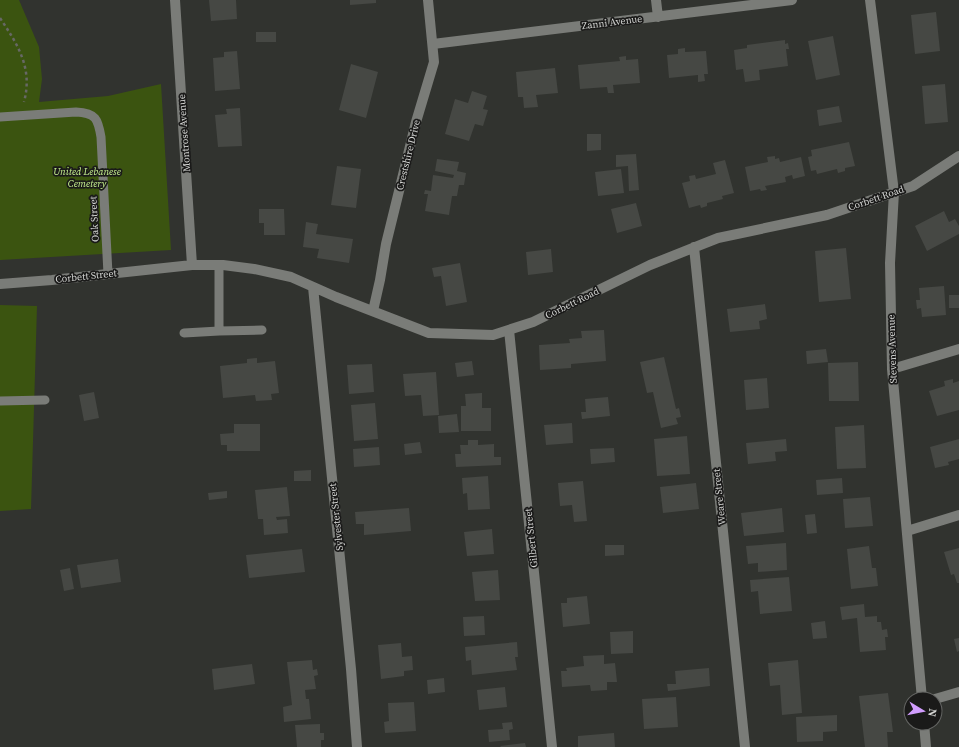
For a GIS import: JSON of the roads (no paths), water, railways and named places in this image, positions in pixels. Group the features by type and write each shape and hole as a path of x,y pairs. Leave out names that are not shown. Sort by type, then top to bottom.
{"street":[{"name":"Montrose Avenue","path":"175,0 192,265"},
{"name":"Crestshire Drive","path":"373,311 386,244 416,122 434,62 428,0"},
{"path":"656,0 658,17"},
{"name":"Zanni Avenue","path":"432,44 792,0"},
{"name":"Stevens Avenue","path":"870,0 894,192 890,263 892,370 921,691"},
{"name":"Corbett Road","path":"173,268 192,265 224,264 254,269 291,277 429,333 493,335 533,322 650,265 718,238 827,215 913,186 959,156"},
{"name":"Weare Street","path":"694,247 745,747"},
{"name":"Corbett Street","path":"0,284 173,268"},
{"name":"Sylvester Street","path":"313,287 357,747"},
{"name":"Gilbert Street","path":"509,330 552,747"},
{"path":"892,370 959,349"},
{"path":"907,531 959,515"},
{"path":"943,697 959,692"},
{"path":"925,731 926,747"}],"lane":[{"name":"Oak Street","path":"0,117 83,112 92,114 97,119 101,137 108,274"},
{"path":"219,265 219,331"},
{"path":"184,333 262,330"},
{"path":"0,401 45,400"}],"park label":[{"name":"United Lebanese Cemetery","path":"87,176"}]}
